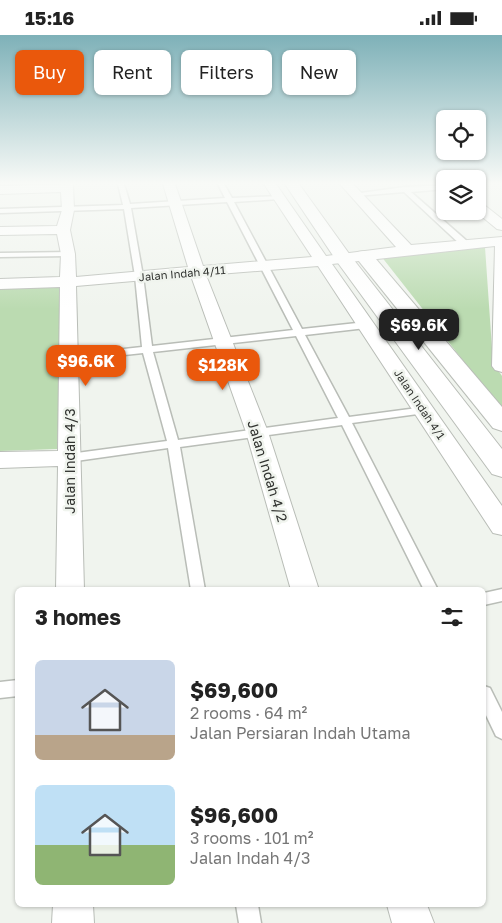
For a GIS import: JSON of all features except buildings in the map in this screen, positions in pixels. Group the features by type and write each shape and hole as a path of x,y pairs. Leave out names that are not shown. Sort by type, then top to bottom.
{"main road":[{"path":"324,225 502,468"},
{"path":"346,255 502,423"}],"street":[{"name":"Jalan Indah 4/3","path":"64,225 63,230 68,254 70,587"},
{"name":"Jalan Indah 4/2","path":"182,225 257,432 304,587"},
{"name":"Jalan Indah 4/1","path":"312,225 346,255 366,325 502,525"},
{"path":"385,225 407,250"},
{"path":"0,231 63,230"},
{"name":"Jalan Indah 4/11","path":"0,284 68,282 264,266 346,255 502,241"},
{"path":"502,241 502,365"},
{"path":"0,459 70,458"},
{"path":"73,907 73,923"},
{"path":"409,907 413,923"}],"lane":[{"path":"130,225 139,276 147,349 173,443 197,587"},
{"path":"243,225 429,587"},
{"path":"445,225 465,244"},
{"path":"0,255 68,254"},
{"path":"69,358 366,325"},
{"path":"70,458 425,410"},
{"path":"486,599 502,595"},
{"path":"0,690 15,688"},
{"path":"486,698 502,730"},
{"path":"247,907 250,923"}],"green space":[{"path":"485,247 493,363 502,376 502,410 381,256"},
{"path":"64,284 57,449 0,451 0,286"}]}
